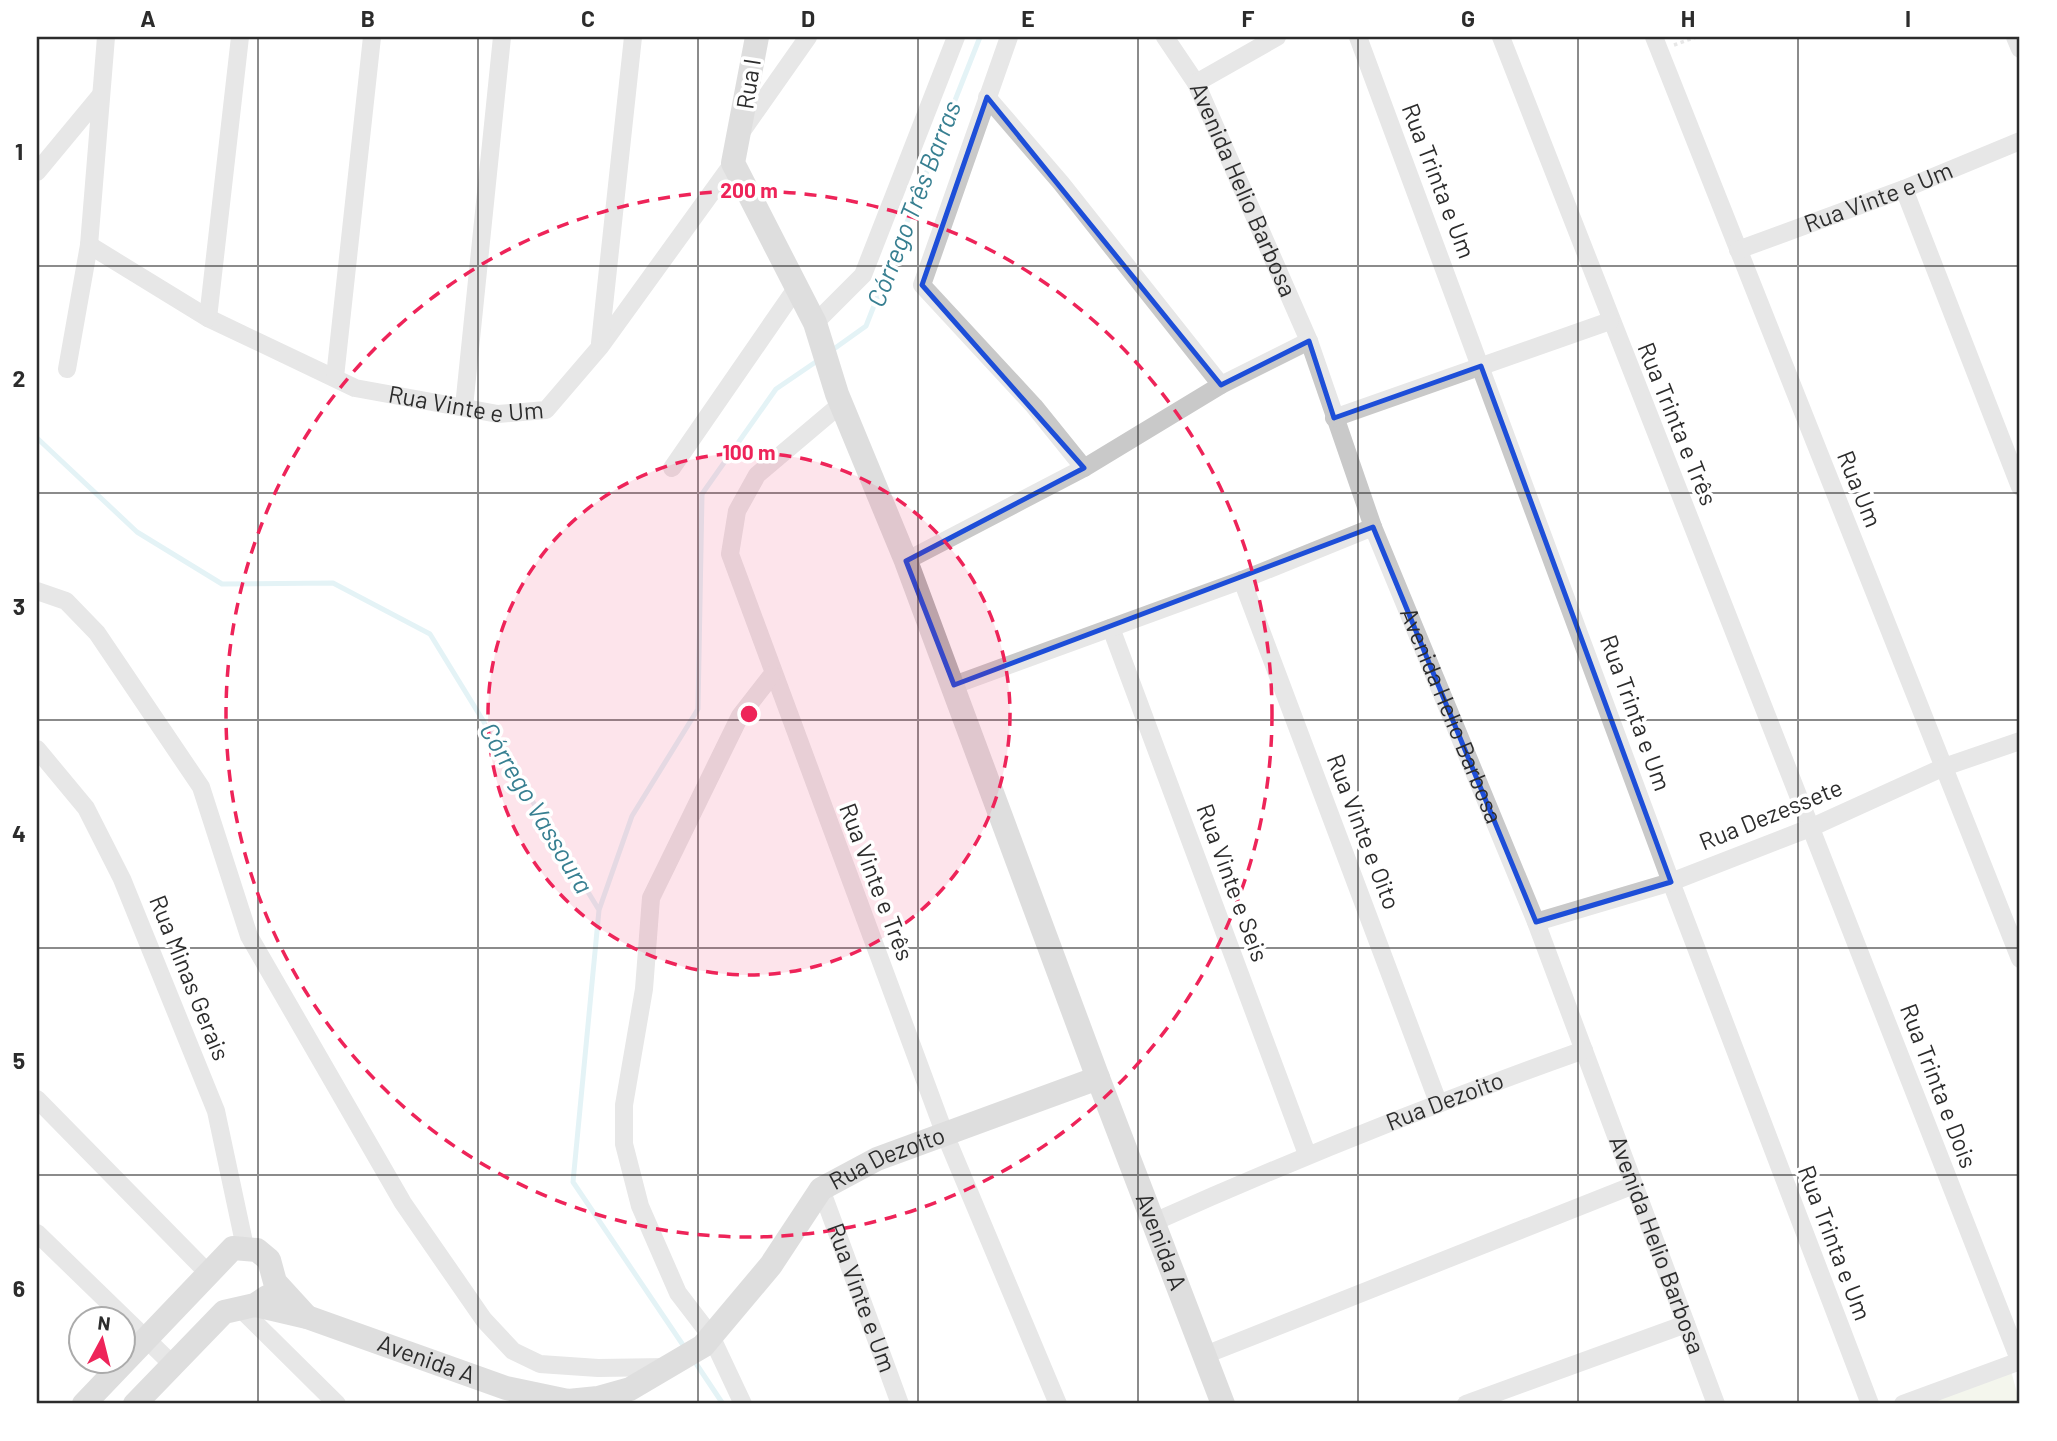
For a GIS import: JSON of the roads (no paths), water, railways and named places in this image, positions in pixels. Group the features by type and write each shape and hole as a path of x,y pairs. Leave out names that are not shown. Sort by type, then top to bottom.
{"main road":[{"name":"Rua I","path":"741,132 757,37"},
{"name":"Rua Vinte e Um","path":"733,163 741,132"},
{"path":"733,163 797,287 818,334 839,399 954,685 1098,1078"},
{"name":"Rua Dezoito","path":"667,1367 707,1341 771,1265 821,1189 877,1159 944,1132 1098,1078"},
{"name":"Avenida A","path":"1098,1078 1223,1404"},
{"path":"84,1404 225,1253 233,1248 245,1248"},
{"name":"Avenida A","path":"245,1248 257,1250 269,1260 275,1282 307,1317"},
{"path":"147,1399 172,1364 224,1312 267,1297 275,1282"},
{"name":"Avenida A","path":"247,1306 307,1317 506,1388 570,1403 631,1389 667,1367"}],"street":[{"path":"67,369 89,245 106,37"},
{"path":"208,318 240,37"},
{"path":"335,377 372,37"},
{"path":"464,407 502,37"},
{"path":"600,347 633,37"},
{"name":"Rua Vinte e Um","path":"741,132 808,37"},
{"path":"818,334 863,275 956,37"},
{"path":"1009,37 922,285 1034,406 1084,468"},
{"name":"Avenida Helio Barbosa","path":"1165,37 1196,83 1309,341 1373,527 1536,922 1716,1404"},
{"path":"1196,83 1277,37"},
{"name":"Rua Trinta e Um","path":"1358,37 1671,882 1870,1404"},
{"name":"Rua Trinta e Três","path":"1501,37 1810,828"},
{"path":"2015,37 2020,49"},
{"name":"Rua Um","path":"1657,44 2020,959"},
{"path":"37,172 100,96"},
{"path":"987,97 1061,183 1221,385"},
{"name":"Rua Vinte e Um","path":"1738,250 1904,189 2020,141"},
{"name":"Rua Vinte e Um","path":"89,245 208,318 355,388 498,414 546,410 600,347 733,163"},
{"path":"1904,189 2020,487"},
{"path":"672,468 797,287"},
{"path":"1334,418 1610,321"},
{"path":"906,561 1084,468 1221,385 1309,341"},
{"name":"Rua Vinte e Três","path":"839,399 757,475 737,511 730,554 772,675 944,1132 1058,1404"},
{"path":"954,685 1242,580 1373,527"},
{"name":"Rua Vinte e Oito","path":"1242,580 1438,1102"},
{"path":"37,591 66,601 97,633 201,787 249,936 403,1203 484,1320 513,1351 540,1364 598,1368 667,1367"},
{"name":"Rua Vinte e Seis","path":"1111,628 1307,1154"},
{"path":"743,1404 678,1293 640,1206 624,1144 624,1105 644,989 651,898 740,716 772,675"},
{"name":"Rua Dezessete","path":"1536,922 1671,882 1810,828 1944,767 2020,741"},
{"name":"Rua Minas Gerais","path":"37,749 86,808 122,879 216,1111 245,1248"},
{"name":"Rua Trinta e Dois","path":"1810,828 2020,1361"},
{"name":"Rua Dezoito","path":"1154,1223 1307,1154 1438,1102 1584,1050"},
{"path":"37,1099 208,1273"},
{"path":"1205,1355 1634,1185"},
{"name":"Rua Vinte e Um","path":"821,1189 900,1404"},
{"path":"37,1233 172,1364"},
{"path":"247,1306 337,1404"},
{"path":"1466,1404 1686,1324"},
{"path":"1903,1404 2020,1361"}],"waterway":[{"name":"Córrego Três Barras","path":"831,351 866,326 980,37"},
{"name":"Córrego Três Barras","path":"685,1348 573,1182 599,910 632,816 698,709 702,494 776,389 820,359"},
{"name":"Córrego Vassoura","path":"37,438 137,532 222,584 333,583 430,634 599,910"},
{"name":"Córrego Vassoura","path":"693,1359 723,1404"}]}
